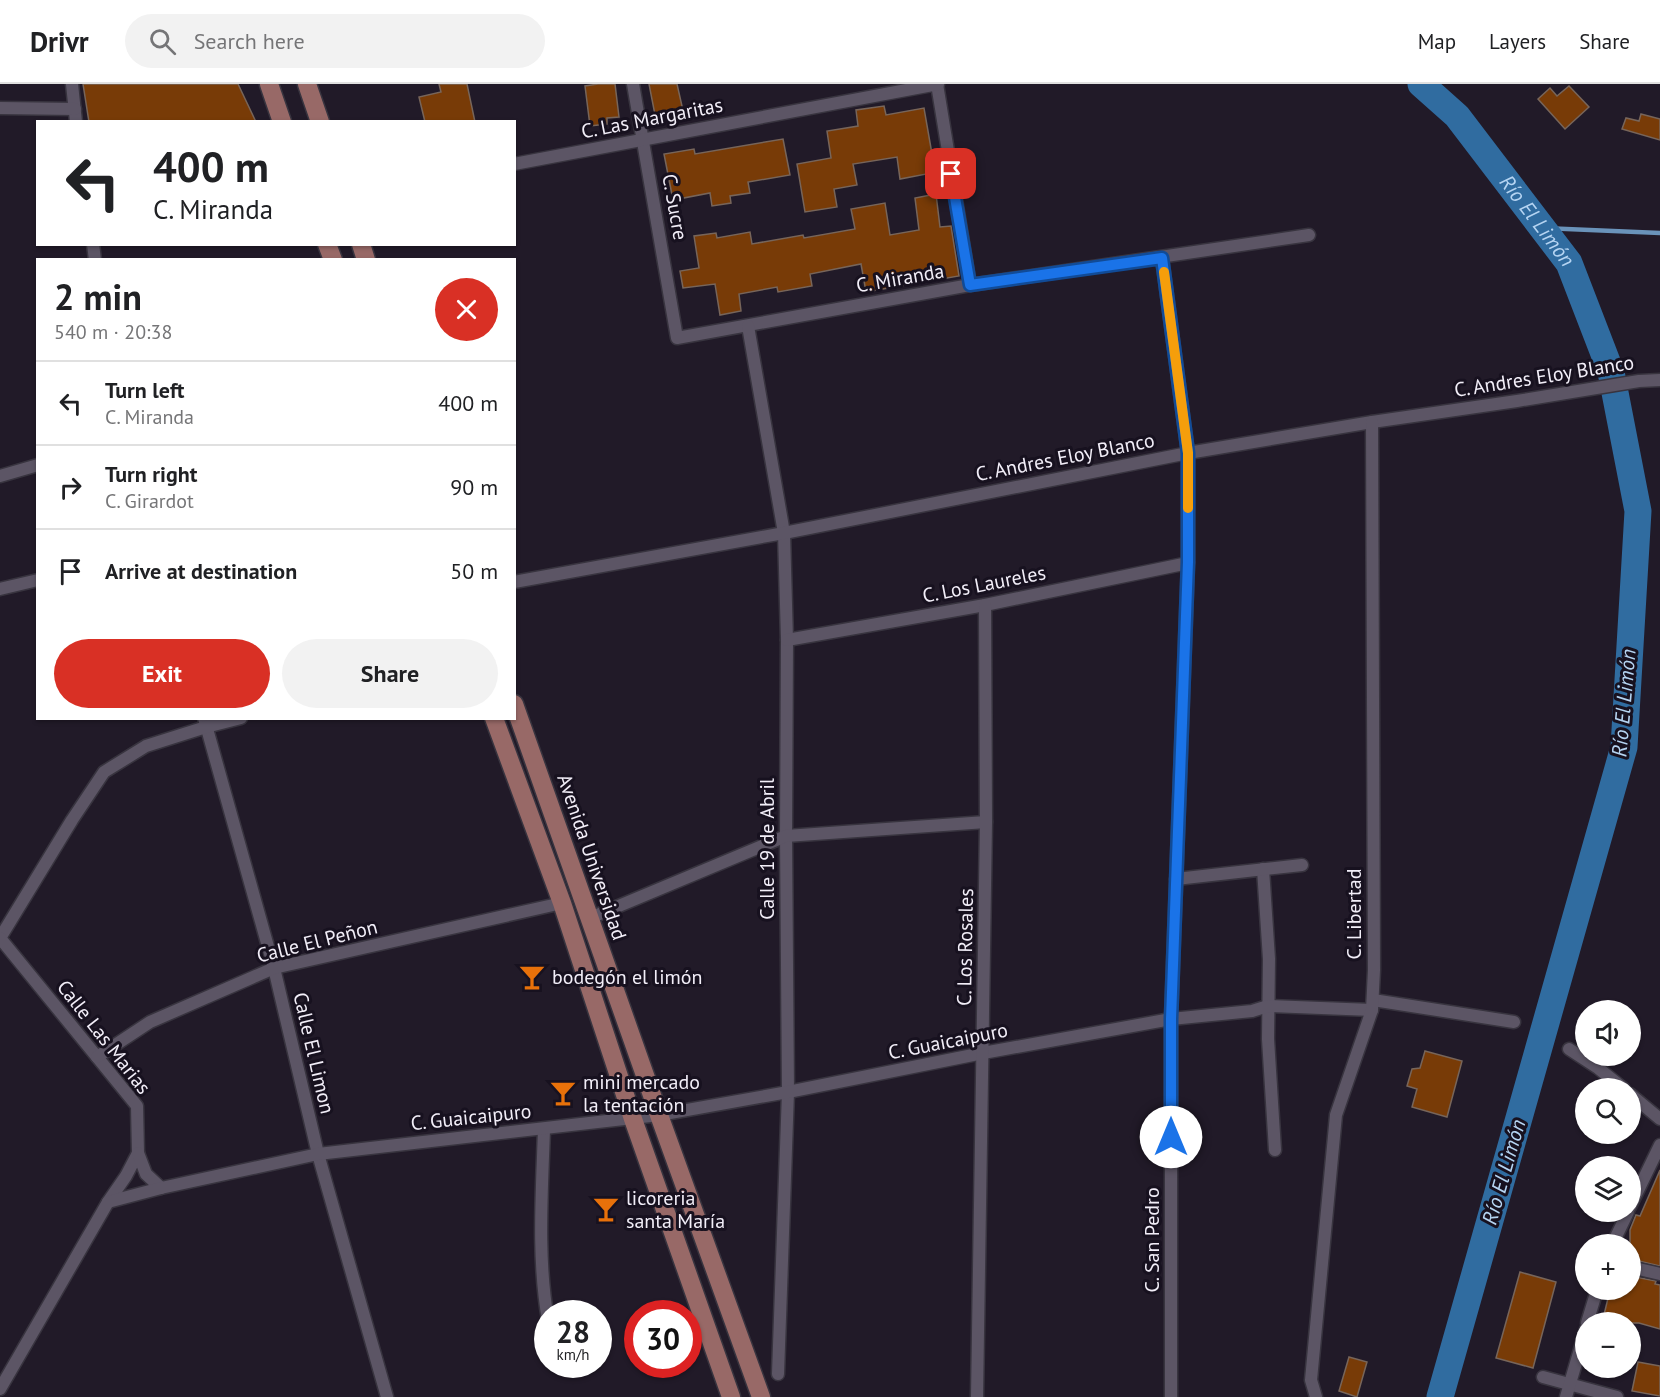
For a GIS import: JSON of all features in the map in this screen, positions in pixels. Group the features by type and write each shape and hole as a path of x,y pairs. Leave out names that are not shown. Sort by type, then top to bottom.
{"main road":[{"path":"269,84 281,120"},
{"path":"307,84 319,120"},
{"name":"Avenida Universidad","path":"516,710 761,1397"},
{"path":"495,720 562,903 633,1119 731,1397"}],"street":[{"path":"0,108 75,115 72,84"},
{"name":"C. Sucre","path":"633,84 677,338"},
{"path":"937,84 970,285"},
{"name":"C. Las Margaritas","path":"516,164 937,84"},
{"name":"C. Miranda","path":"677,338 970,285 1309,235"},
{"name":"C. San Pedro","path":"1162,258 1188,453 1188,562 1171,1019 1171,1397"},
{"name":"Calle 19 de Abril","path":"748,326 784,533 787,640 788,1092 778,1374"},
{"name":"C. Andres Eloy Blanco","path":"516,582 784,533 1188,453 1372,422 1639,381 1660,380"},
{"name":"C. Libertad","path":"1316,1397 1311,1380 1336,1115 1373,1005 1372,422"},
{"path":"0,476 36,466"},
{"name":"C. Los Laureles","path":"787,640 985,605 1188,562"},
{"path":"0,589 36,580"},
{"name":"C. Los Rosales","path":"977,1397 986,822 985,605"},
{"path":"0,938 104,772 146,746 205,723 227,720"},
{"name":"Calle El Limon","path":"205,723 274,968 318,1154 387,1397"},
{"path":"590,918 786,836 986,822"},
{"path":"1176,879 1302,865"},
{"path":"1263,869 1269,959 1268,1039 1275,1150"},
{"name":"Calle El Peñon","path":"97,1057 150,1022 274,968 562,903"},
{"name":"Calle Las Marias","path":"0,938 137,1106 138,1153 108,1202"},
{"name":"C. Guaicaipuro","path":"108,1202 160,1188 318,1154 659,1115 1171,1019 1252,1011 1268,1006 1373,1005 1514,1022"},
{"path":"1569,1049 1610,1078"},
{"path":"1641,1103 1660,1119"},
{"path":"544,1129 541,1244 545,1300"},
{"path":"1641,1184 1660,1145"},
{"path":"138,1153 146,1174 160,1188"},
{"path":"0,1389 5,1369 108,1202"},
{"path":"1641,1270 1660,1274"},
{"path":"1566,1397 1575,1367"},
{"path":"1543,1377 1617,1397"}],"building":[{"path":"83,84 238,84 255,120 89,120"},
{"path":"439,84 467,84 475,120 425,120 419,97 441,92"},
{"path":"615,84 619,117 607,118 607,124 590,126 585,86"},
{"path":"649,84 677,84 684,115 656,120"},
{"path":"1569,86 1589,107 1565,129 1538,99 1550,88 1557,96"},
{"path":"884,106 886,115 924,108 932,154 937,153 941,186 929,187 926,174 900,179 897,157 853,164 857,185 834,189 837,207 805,212 797,164 831,158 827,131 858,126 856,110"},
{"path":"1641,114 1660,119 1660,140 1622,129 1626,118 1639,121"},
{"path":"783,139 790,175 748,182 750,193 730,196 731,203 712,206 710,193 673,200 664,154 694,149 695,154"},
{"path":"936,194 940,227 951,226 959,276 866,292 861,264 810,274 812,286 778,292 777,287 739,294 741,311 720,315 715,284 683,288 680,271 699,268 694,236 716,233 717,238 750,232 752,244 803,235 804,238 855,229 851,209 885,203 890,235 919,230 915,198"},
{"path":"1425,1051 1462,1061 1447,1117 1412,1107 1417,1089 1407,1086 1412,1069 1420,1068"},
{"path":"1660,1170 1660,1266 1641,1262 1641,1234 1630,1234 1633,1222 1641,1222 1641,1214"},
{"path":"1520,1272 1556,1282 1533,1368 1496,1358"},
{"path":"1641,1278 1656,1281 1655,1284 1660,1285 1660,1329 1641,1324 1641,1312 1605,1312 1608,1300 1641,1300"},
{"path":"1349,1357 1367,1362 1357,1397 1339,1391"},
{"path":"1641,1363 1660,1366 1660,1396 1632,1391 1635,1378 1641,1378"}],"waterway":[{"name":"Río El Limón","path":"1421,84 1457,116 1569,263 1611,372 1638,511 1624,747 1440,1397"},
{"path":"1543,228 1660,233"}],"slow traffic":[{"path":"1164,272 1188,453 1188,508"}],"place":[{"name":"bodegón el limón","path":"532,977"},
{"name":"mini mercado la tentación","path":"563,1093"},
{"name":"licoreria santa María","path":"606,1209"}],"route":[{"path":"951,174 970,285 1162,258 1188,453 1188,562 1171,1019 1171,1137"}]}
